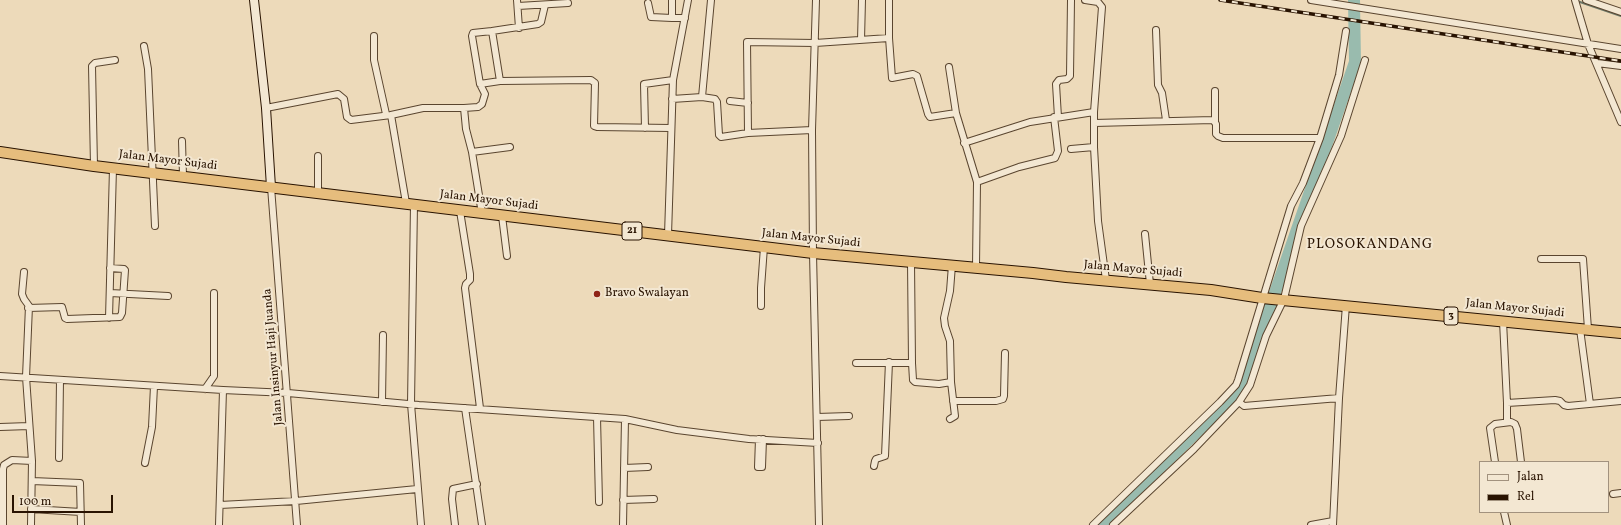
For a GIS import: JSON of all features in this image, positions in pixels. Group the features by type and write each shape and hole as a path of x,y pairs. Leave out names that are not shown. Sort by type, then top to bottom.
{"highway":[{"name":"Jalan Mayor Sujadi","path":"0,152 94,166 813,253 1211,290 1264,298 1621,333"}],"main road":[{"path":"254,0 266,108 271,187"}],"street":[{"path":"672,0 672,18"},
{"path":"668,235 673,80 688,0"},
{"path":"702,97 711,0"},
{"path":"816,0 812,130 819,525"},
{"path":"861,40 862,0"},
{"path":"889,0 889,38 892,78 913,74 917,76 930,117 956,112"},
{"path":"977,182 1019,167 1055,158 1058,151 1056,84 1059,80 1067,79 1070,76 1071,0"},
{"path":"1085,0 1098,2 1102,7 1094,112 1094,147 1098,221 1106,280"},
{"path":"1311,0 1351,4 1364,8 1621,49"},
{"path":"1586,0 1621,12"},
{"path":"1576,2 1588,44 1621,122"},
{"path":"519,28 518,3 545,5 568,3"},
{"path":"648,3 651,17 685,18"},
{"path":"266,108 338,94 344,99 347,117 351,120 423,108 478,107 482,104 485,94 480,84 472,36 473,33 519,28 538,24 541,22 545,5"},
{"path":"1156,30 1158,81 1159,89 1162,93 1166,120"},
{"path":"492,31 500,81"},
{"path":"1093,525 1154,468 1236,385 1250,344 1291,206 1303,184 1320,138 1339,75 1346,31"},
{"path":"374,36 374,60 410,204 411,404 421,525"},
{"path":"748,133 747,42 814,43 889,38"},
{"path":"144,46 148,69 155,226"},
{"path":"94,166 92,66 95,63 115,60"},
{"path":"1113,525 1188,454 1239,402 1250,385 1266,336 1282,299 1301,226 1340,136 1365,60"},
{"path":"1597,63 1621,66"},
{"path":"949,67 956,112 964,143 977,182 976,267"},
{"path":"480,84 500,81 591,80 595,83 594,126 671,128"},
{"path":"645,128 644,84 673,80"},
{"path":"1216,91 1216,134 1222,138 1320,138"},
{"path":"672,99 702,97 712,98 717,102 718,127 721,137 748,133 812,130"},
{"path":"730,101 748,103"},
{"path":"464,108 466,129 472,152 482,214"},
{"path":"964,143 1030,122 1094,112"},
{"path":"1094,123 1166,120 1213,120 1215,122"},
{"path":"182,141 183,176"},
{"path":"472,152 510,147"},
{"path":"1071,149 1094,147"},
{"path":"318,156 318,192"},
{"path":"109,318 113,168"},
{"name":"Jalan Insinyur Haji Juanda","path":"271,187 297,525"},
{"path":"460,211 470,274 470,280 466,284 465,288 480,408"},
{"path":"502,216 507,256"},
{"path":"1145,234 1150,284"},
{"path":"762,306 761,288 764,247"},
{"path":"1541,259 1582,260 1584,329 1590,404"},
{"path":"911,262 913,380 915,382 951,382"},
{"path":"950,419 955,416 951,382 950,341 944,318 950,291 952,265"},
{"path":"28,308 62,307 64,318 67,319 109,318 122,316 125,270 110,268"},
{"path":"24,272 22,294 29,306 26,377 32,461 31,525"},
{"path":"110,293 168,296"},
{"path":"205,389 214,376 214,293"},
{"path":"1311,525 1333,523 1339,398 1346,305"},
{"path":"1503,321 1507,422"},
{"path":"382,402 383,335"},
{"path":"953,401 996,401 1003,399 1004,353"},
{"path":"874,466 874,461 876,459 885,456 889,362"},
{"path":"856,363 912,363"},
{"path":"0,376 288,393 382,402 625,419 678,430 761,439 818,443"},
{"path":"59,458 60,380"},
{"path":"145,462 152,427 154,386"},
{"path":"219,525 223,390"},
{"path":"1239,402 1244,406 1339,398"},
{"path":"1507,404 1555,400 1560,401 1564,406 1568,406 1621,401"},
{"path":"465,408 482,525"},
{"path":"817,417 849,416"},
{"path":"597,417 599,502"},
{"path":"623,525 625,419"},
{"path":"1495,461 1490,428 1495,424 1507,422 1515,424 1521,461"},
{"path":"0,427 29,426"},
{"path":"3,525 3,469 8,462 12,460 32,461"},
{"path":"624,468 648,468"},
{"path":"32,481 80,483 81,525"},
{"path":"455,525 452,499 453,489 477,484"},
{"path":"220,505 296,501 417,489"},
{"path":"1613,494 1621,493"},
{"path":"623,500 654,499"},
{"path":"31,509 81,512"},
{"path":"1504,513 1507,525"}],"waterway":[{"path":"1101,525 1242,388 1355,62 1354,0"},
{"path":"1577,1 1621,16"}],"railway":[{"path":"1220,0 1621,61"}],"place":[{"name":"Bravo Swalayan","path":"597,294"}],"district":[{"name":"PLOSOKANDANG","path":"1370,245"}]}
